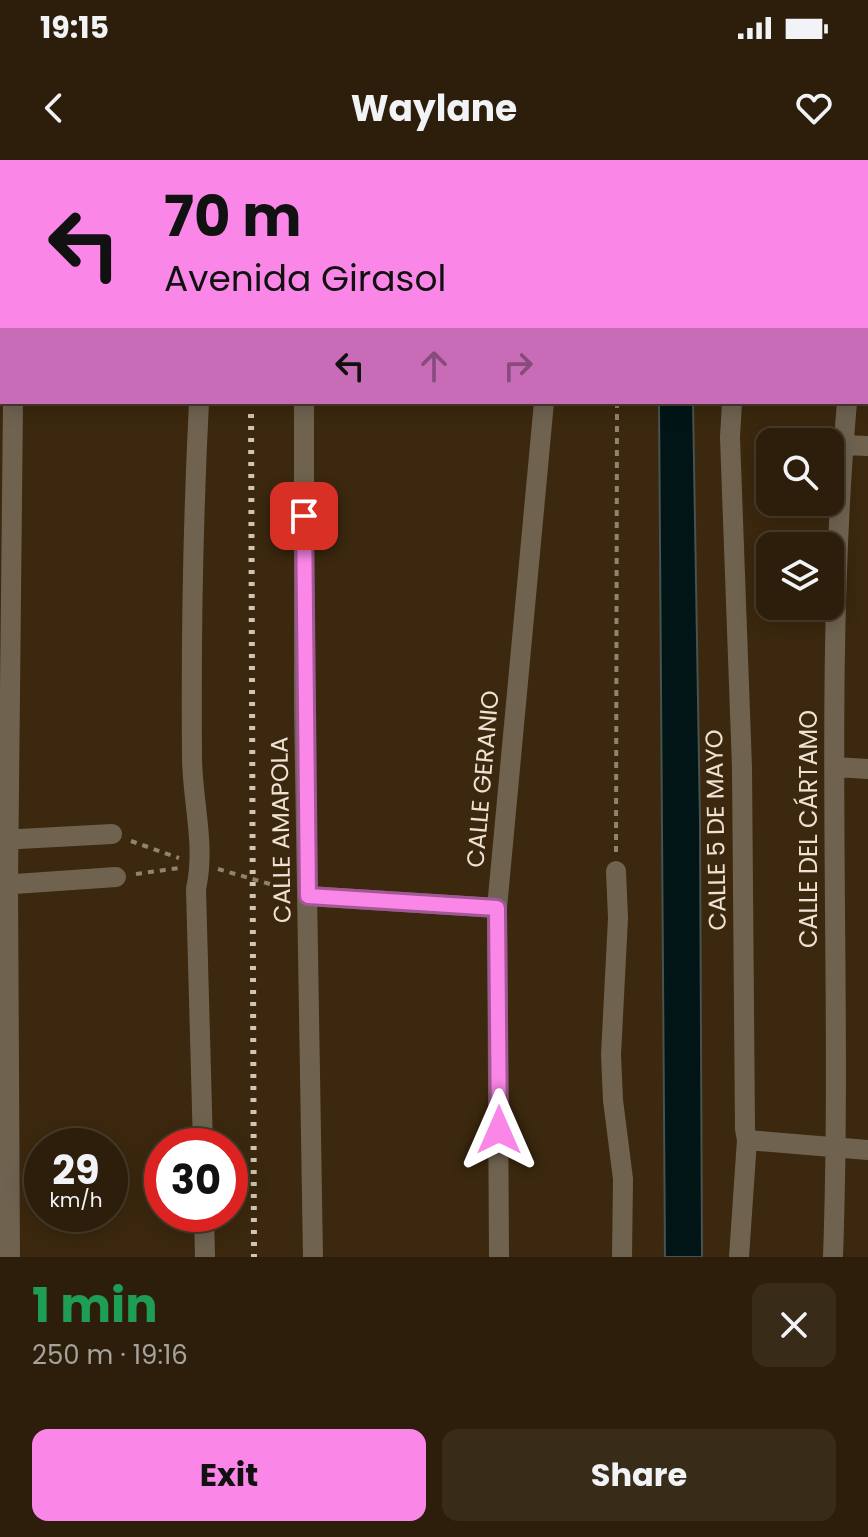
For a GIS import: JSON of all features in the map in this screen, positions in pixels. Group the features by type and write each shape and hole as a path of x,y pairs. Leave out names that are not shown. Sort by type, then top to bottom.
{"street":[{"path":"10,1257 4,840 13,404"},
{"path":"199,404 192,760 201,865 196,889 203,1128"},
{"name":"CALLE AMAPOLA","path":"304,404 304,708 313,1257"},
{"name":"CALLE GERANIO","path":"499,1257 497,908 544,404"},
{"name":"CALLE 5 DE MAYO","path":"732,404 730,437 742,768 747,1140 739,1257"},
{"name":"CALLE DEL CÁRTAMO","path":"844,434 847,404"},
{"path":"844,445 868,446"},
{"name":"CALLE DEL CÁRTAMO","path":"833,1257 837,1148 834,622 839,516"},
{"path":"835,767 868,769"},
{"path":"4,840 112,834"},
{"path":"616,871 618,918 611,1055 623,1179 622,1257"},
{"path":"4,884 116,877"},
{"path":"308,896 497,908"},
{"path":"747,1140 868,1150"},
{"path":"204,1232 205,1257"}],"path":[{"path":"616,871 617,404"},
{"path":"116,877 201,865"}],"shaded area":[{"path":"659,404 693,404 700,821 702,1257 665,1257"}],"railway":[{"path":"251,404 254,1257"}],"route":[{"path":"304,516 308,896 497,908 499,1130"}]}
